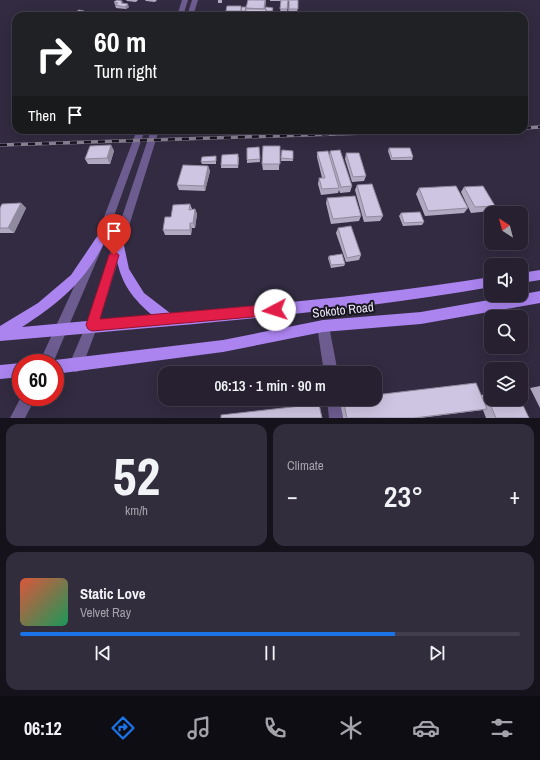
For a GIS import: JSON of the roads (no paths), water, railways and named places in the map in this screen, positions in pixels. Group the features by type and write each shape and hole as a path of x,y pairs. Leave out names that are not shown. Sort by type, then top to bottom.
{"main road":[{"path":"0,334 42,307 75,279 100,241"},
{"path":"118,242 124,271 140,297 167,319"},
{"path":"528,277 540,275"},
{"path":"0,334 305,307 418,294 484,283"},
{"name":"Sokoto Road","path":"64,366 223,346 323,326 421,318 540,297"},
{"path":"0,372 12,371"}],"street":[{"path":"181,12 185,0"},
{"path":"191,12 195,0"},
{"path":"50,354 100,241 140,134"},
{"path":"76,365 92,325 153,134"},
{"path":"323,326 330,366"},
{"path":"18,418 24,406"},
{"path":"335,406 336,418"}],"railway":[{"path":"528,128 540,127"},
{"path":"0,145 334,134"}]}
